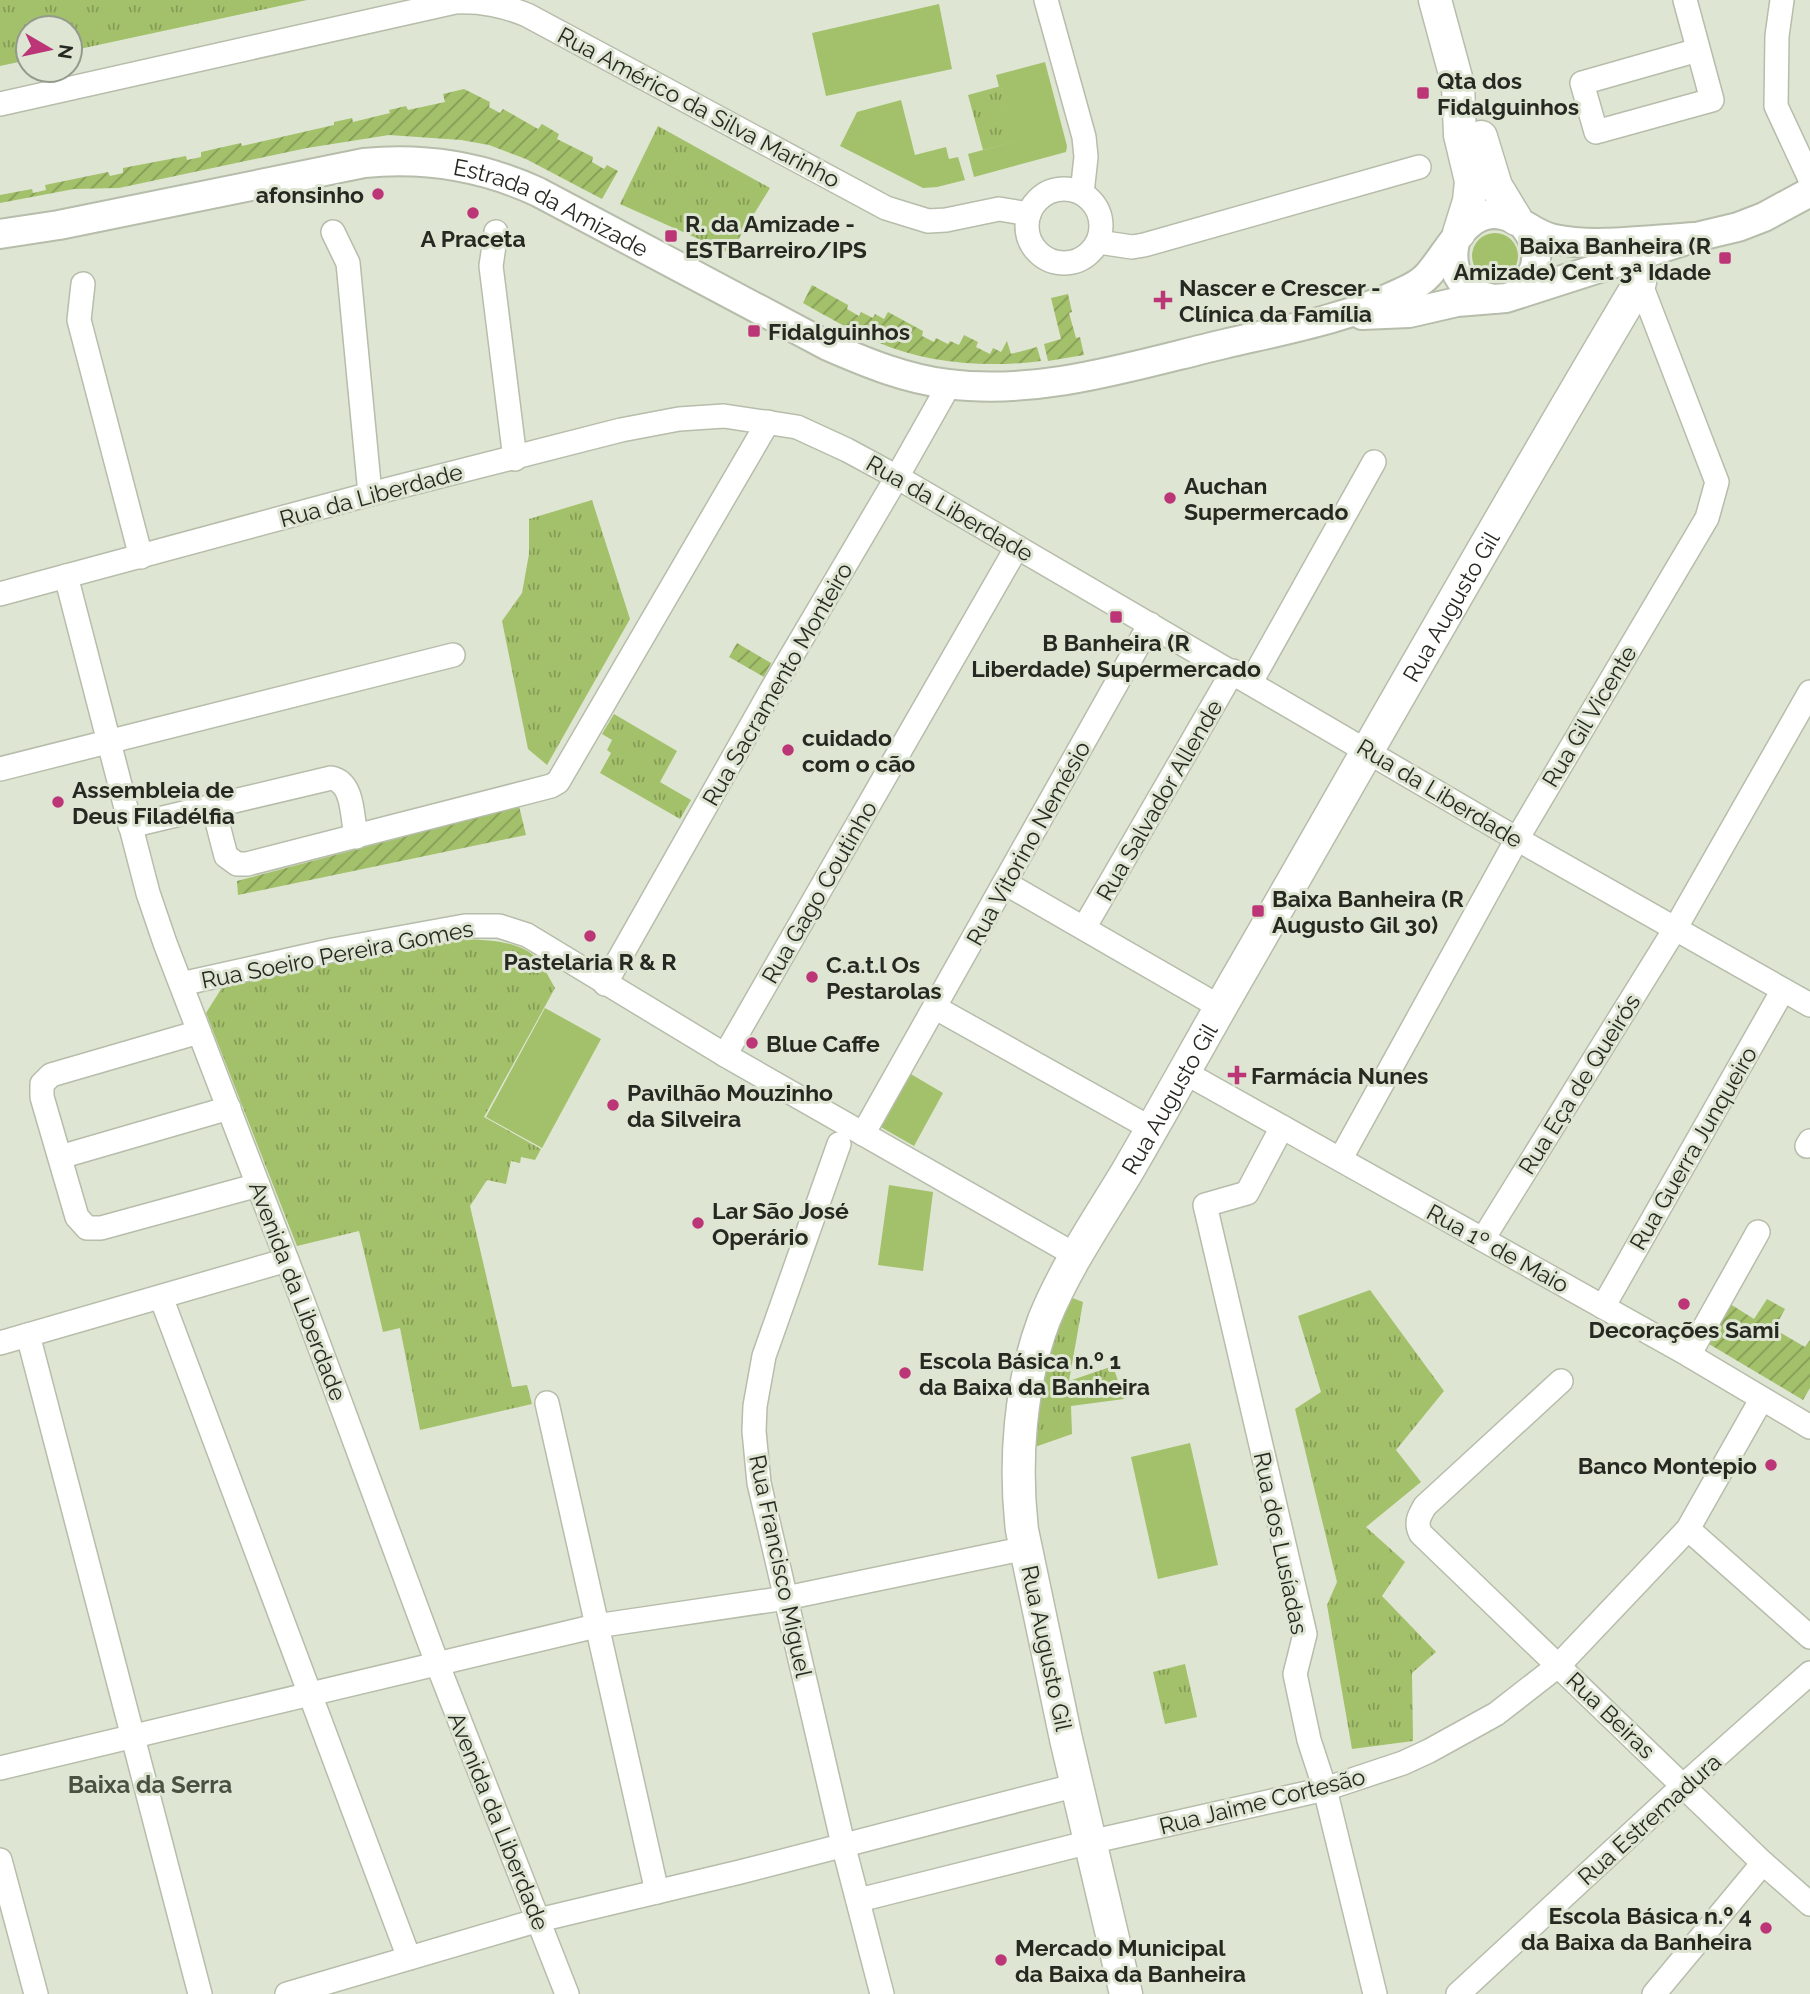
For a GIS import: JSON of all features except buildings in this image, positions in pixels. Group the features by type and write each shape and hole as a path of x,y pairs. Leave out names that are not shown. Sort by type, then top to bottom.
{"main road":[{"path":"1435,0 1458,85 1478,127 1496,186 1520,223"},
{"path":"1457,237 1469,201 1471,181 1460,135 1458,85"},
{"name":"Rua Augusto Gil","path":"1126,1994 1040,1626 1019,1508 1025,1396 1034,1352 1062,1279 1152,1129 1368,750 1636,271"}],"street":[{"path":"1046,0 1084,137 1086,157 1082,193"},
{"path":"1685,0 1712,100 1596,132 1582,83 1698,50"},
{"path":"1782,0 1776,36 1776,106 1810,179"},
{"name":"Rua Américo da Silva Marinho","path":"0,104 455,2 479,1 499,4 527,15 898,212 928,221 999,209 1029,214"},
{"name":"Estrada da Amizade","path":"0,234 58,225 364,163 401,160 436,162 469,167 521,184 828,346 900,375 949,384 1000,386 1077,379 1341,316"},
{"path":"1098,242 1132,247 1144,245 1419,167"},
{"path":"1066,189 1082,193 1093,202 1100,215 1102,229 1098,242 1088,255 1074,263 1058,264 1043,258 1032,246 1027,230 1029,214 1037,201 1050,191 1066,189"},
{"path":"1341,316 1402,292 1426,277 1457,237 1476,218 1486,215 1496,214 1549,238 1579,244 1696,237 1764,217 1810,192"},
{"path":"1457,237 1453,264 1463,284 1472,292 1506,296 1526,285 1537,264 1535,243 1520,223"},
{"path":"333,232 348,263 370,494"},
{"path":"496,232 491,266 515,458"},
{"path":"1341,316 1409,313 1636,271 1696,237"},
{"name":"Rua Gil Vicente","path":"1340,1158 1517,839 1707,518 1717,482 1636,271"},
{"path":"83,284 79,320 141,557"},
{"name":"Rua Sacramento Monteiro","path":"605,984 949,384"},
{"name":"Rua da Liberdade","path":"0,594 370,494 621,430 679,419 724,416 797,428 847,450 897,477 1517,839 1810,1005"},
{"path":"213,806 226,856 237,864 247,864 558,782 768,422"},
{"name":"Rua Salvador Allende","path":"1084,928 1374,462"},
{"name":"Rua Gago Coutinho","path":"724,1055 1017,547"},
{"name":"Avenida da Liberdade","path":"66,576 148,893 180,984 287,1260 437,1663 567,1994"},
{"name":"Rua Vitorino Nemésio","path":"863,1134 1150,624"},
{"path":"0,769 453,655"},
{"name":"Rua Eça de Queirós","path":"1483,1239 1675,929 1810,692"},
{"path":"130,826 331,778 338,779 347,788 356,836"},
{"path":"1005,883 1220,1007"},
{"name":"Rua Soeiro Pereira Gomes","path":"180,984 333,950 465,926 499,926 527,935 724,1055 1077,1256"},
{"name":"Rua Guerra Junqueiro","path":"1603,1307 1783,990"},
{"path":"936,1008 1152,1129"},
{"path":"200,1032 51,1075 42,1083 42,1097 77,1217 81,1224 93,1229 258,1185"},
{"name":"Rua 1º de Maio","path":"1184,1072 1689,1355 1810,1427"},
{"path":"60,1157 229,1108"},
{"name":"Rua dos Lusíadas","path":"1282,1128 1247,1193 1205,1205 1305,1634 1295,1674 1309,1740 1325,1790 1375,1994"},
{"name":"Rua Francisco Miguel","path":"839,1144 771,1331 755,1406 754,1431 759,1483 843,1844 882,1994"},
{"path":"1689,1355 1758,1232"},
{"path":"0,1343 287,1260"},
{"path":"161,1297 409,1958"},
{"path":"29,1335 200,1994"},
{"name":"Rua Beiras","path":"1561,1381 1425,1506 1417,1522 1421,1534 1810,1905"},
{"name":"Rua Jaime Cortesão","path":"859,1900 1090,1842 1325,1790 1403,1763 1496,1714 1559,1665 1688,1528 1761,1400"},
{"path":"547,1403 657,1892"},
{"path":"1688,1528 1810,1637"},
{"path":"0,1768 596,1626 786,1598 1026,1548"},
{"name":"Rua Estremadura","path":"1458,1994 1684,1785 1810,1673"},
{"path":"287,1994 539,1920 1077,1785"},
{"path":"0,1860 36,1994"},
{"path":"1654,1994 1763,1863"}],"green space":[{"path":"0,0 307,0 84,48 84,14 14,14 14,63 0,66"},
{"path":"939,4 952,69 826,96 812,33"},
{"path":"1045,62 1067,146 1066,152 974,177 968,154 1013,142 996,75"},
{"path":"1001,86 1014,142 983,150 968,95"},
{"path":"464,89 490,102 489,107 500,113 503,109 538,129 542,124 559,134 557,139 593,157 592,162 604,169 607,165 618,171 602,199 526,159 489,145 461,140 389,135 307,148 119,188 74,189 0,203 0,195 32,189 33,193 46,190 45,185 108,172 110,176 123,173 123,168 186,156 187,160 201,157 201,152 241,143 242,146 334,125 334,122 352,118 353,122 406,106 408,110 445,102 443,94"},
{"path":"901,100 915,155 946,147 949,159 958,157 965,180 923,188 840,146 857,112"},
{"path":"658,126 770,188 730,253 620,204"},
{"path":"1495,233 1511,240 1518,256 1511,272 1495,279 1479,272 1472,256 1479,240"},
{"path":"812,285 848,305 847,309 859,316 861,312 873,318 875,314 884,319 888,312 923,331 922,336 934,342 936,338 948,344 950,341 959,345 964,335 978,342 976,347 990,354 993,348 1001,352 1007,341 1011,354 1037,347 1041,361 978,364 936,359 895,349 856,332 803,303"},
{"path":"1068,294 1072,312 1069,313 1076,338 1080,337 1084,355 1048,361 1044,344 1061,339 1051,298"},
{"path":"592,500 630,619 547,765 528,749 502,621 522,593 529,554 529,519"},
{"path":"737,643 771,663 764,677 729,657"},
{"path":"614,714 677,751 660,782 691,800 680,819 600,773 611,753 607,750 612,740 602,734"},
{"path":"519,806 526,835 238,895 237,881"},
{"path":"461,939 504,943 525,950 541,963 555,988 484,1117 541,1149 535,1160 521,1157 520,1163 511,1161 506,1184 487,1180 470,1206 512,1387 527,1385 532,1404 420,1430 400,1328 383,1332 359,1231 297,1246 206,1013 223,986 414,943"},
{"path":"545,1008 601,1039 542,1148 486,1117"},
{"path":"909,1073 943,1093 914,1146 879,1126"},
{"path":"889,1185 933,1192 923,1271 878,1265"},
{"path":"1370,1290 1444,1391 1396,1450 1421,1482 1366,1527 1405,1562 1382,1596 1436,1652 1412,1673 1413,1741 1352,1749 1327,1605 1337,1582 1295,1409 1321,1392 1298,1316"},
{"path":"1067,1296 1083,1302 1069,1381 1113,1366 1124,1399 1071,1406 1072,1434 1032,1448 1041,1354"},
{"path":"1767,1299 1785,1309 1774,1329 1805,1347 1810,1340 1810,1388 1803,1400 1704,1341 1727,1302 1754,1319"},
{"path":"1190,1443 1218,1565 1158,1579 1131,1457"},
{"path":"1185,1664 1197,1717 1165,1724 1153,1672"}],"place":[{"name":"Qta dos Fidalguinhos","path":"1423,93"},
{"name":"afonsinho","path":"378,194"},
{"name":"A Praceta","path":"473,213"},
{"name":"R. da Amizade - ESTBarreiro/IPS","path":"671,236"},
{"name":"Baixa Banheira (R Amizade) Cent 3ª Idade","path":"1725,258"},
{"name":"Nascer e Crescer - Clínica da Família","path":"1163,300"},
{"name":"Fidalguinhos","path":"754,331"},
{"name":"Auchan Supermercado","path":"1170,498"},
{"name":"B Banheira (R Liberdade) Supermercado","path":"1116,617"},
{"name":"cuidado com o cão","path":"788,750"},
{"name":"Assembleia de Deus Filadélfia","path":"58,802"},
{"name":"Baixa Banheira (R Augusto Gil 30)","path":"1258,911"},
{"name":"Pastelaria R & R","path":"590,936"},
{"name":"C.a.t.l Os Pestarolas","path":"812,977"},
{"name":"Blue Caffe","path":"752,1043"},
{"name":"Farmácia Nunes","path":"1237,1075"},
{"name":"Pavilhão Mouzinho da Silveira","path":"613,1105"},
{"name":"Lar São José Operário","path":"698,1223"},
{"name":"Decorações Sami","path":"1684,1304"},
{"name":"Escola Básica n.º 1 da Baixa da Banheira","path":"905,1373"},
{"name":"Banco Montepio","path":"1771,1465"},
{"name":"Escola Básica n.º 4 da Baixa da Banheira","path":"1766,1928"},
{"name":"Mercado Municipal da Baixa da Banheira","path":"1001,1960"}],"district":[{"name":"Baixa da Serra","path":"150,1784"}]}
